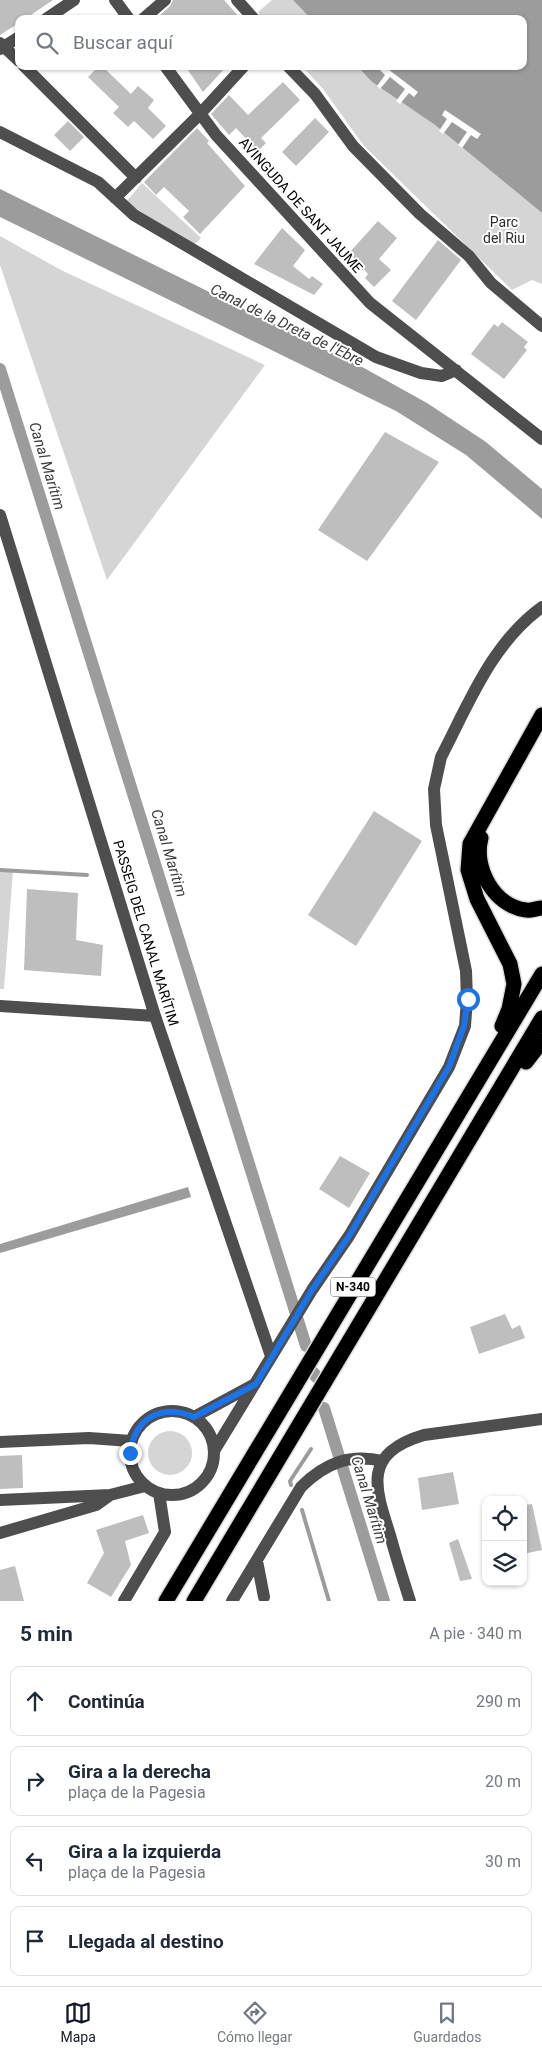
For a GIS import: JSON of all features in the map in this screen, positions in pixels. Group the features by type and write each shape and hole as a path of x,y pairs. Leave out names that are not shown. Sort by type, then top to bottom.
{"highway":[{"path":"489,1060 509,1009 514,984 510,964 477,900 468,870 470,844 542,715"},
{"path":"486,817 478,847 481,868 491,888 507,904 527,910 542,908"},
{"name":"N-340","path":"166,1601 542,974"},
{"name":"N-340","path":"194,1601 542,1018"},
{"path":"480,1123 542,1041"}],"street":[{"path":"52,15 74,0"},
{"path":"115,0 126,15"},
{"path":"148,15 165,0"},
{"path":"236,0 250,15"},
{"path":"15,39 1,46 15,58"},
{"path":"28,70 136,178"},
{"name":"AVINGUDA DE SANT JAUME","path":"167,70 223,143 370,303 542,439"},
{"path":"115,198 200,114 240,70"},
{"path":"292,70 315,94 353,146 420,214 469,256 491,283 542,326"},
{"path":"0,132 92,178 142,220 376,357 421,373 442,376 456,370"},
{"name":"PASSEIG DEL CANAL MARÍTIM","path":"0,515 155,1016 271,1356"},
{"path":"214,1451 211,1438 204,1426 194,1417 182,1412 169,1411 157,1413 137,1429 131,1440 130,1453 137,1477 146,1486 159,1493 182,1494 192,1489 209,1473 214,1451 312,1290 349,1236 449,1067 464,1026 468,999 466,971 436,825 434,789 437,773 441,757 497,653 522,622 542,607"},
{"path":"0,1006 155,1016"},
{"path":"194,1417 256,1384"},
{"path":"410,1601 379,1502 377,1473 383,1461 398,1445 424,1435 542,1420"},
{"path":"0,1442 89,1438 131,1440"},
{"path":"232,1601 302,1487 312,1476 340,1462 364,1457 383,1461"},
{"path":"0,1500 110,1495 146,1486"},
{"path":"124,1601 165,1532 159,1493"},
{"path":"0,1533 96,1505 110,1495"},
{"path":"256,1561 264,1597"}],"green space":[{"path":"272,0 293,0 307,15 260,15 258,12"},
{"name":"Parc del Riu","path":"306,70 361,70 372,82 435,125 542,213 542,284 532,280 512,290 364,146 323,89"},
{"path":"142,183 201,238 193,246 126,202"},
{"path":"0,236 61,270 265,365 107,580 0,265"},
{"path":"0,870 13,871 4,989 0,989"},
{"path":"170,1431 182,1435 188,1441 192,1453 188,1465 182,1471 170,1475 158,1471 152,1465 148,1453 152,1441 158,1435"}],"shaded area":[{"path":"293,0 542,0 542,213 435,125 372,82 361,70 527,70 527,15 307,15"},
{"path":"0,189 364,368 427,403 486,442 542,489 542,519 466,455 396,411 0,217"},
{"path":"188,1187 191,1197 0,1253 0,1244"}],"pier":[{"path":"380,70 389,70 418,92 414,97 409,93 400,104 396,101 405,89 390,77 380,89 377,86 385,75"},
{"path":"445,110 481,134 477,139 471,135 462,148 458,145 467,132 452,122 443,134 439,131 447,119 442,115"}],"building":[{"path":"0,0 53,0 31,15 15,15 15,26 0,35"},
{"path":"173,0 224,0 237,15 160,15 170,6"},
{"path":"95,70 106,70 131,94 138,86 154,100 148,108 166,126 153,139 134,121 128,127 113,113 119,107 88,77"},
{"path":"188,70 223,70 203,92"},
{"path":"283,82 300,100 261,138 266,143 254,155 246,147 250,143 236,128 229,135 211,114 229,95 248,115"},
{"path":"315,118 329,132 296,166 282,152"},
{"path":"68,121 84,137 70,151 54,135"},
{"path":"197,128 209,141 207,143 245,186 200,234 183,217 189,211 164,187 156,195 144,182"},
{"path":"378,221 397,238 379,259 391,270 374,287 365,278 368,274 349,253"},
{"path":"282,228 305,250 293,266 309,279 312,276 323,284 314,295 254,264"},
{"path":"438,240 461,260 416,320 392,301"},
{"path":"502,322 528,342 524,347 527,350 504,379 471,354 494,324 498,327"},
{"path":"385,432 439,462 367,561 318,530"},
{"path":"374,811 422,841 356,946 308,915"},
{"path":"27,889 78,893 76,940 103,945 101,976 24,970"},
{"path":"340,1156 370,1173 349,1208 319,1189"},
{"path":"505,1314 512,1329 520,1325 525,1338 479,1354 470,1327"},
{"path":"22,1455 23,1488 0,1489 0,1456"},
{"path":"453,1472 459,1504 422,1510 418,1478"},
{"path":"532,1504 542,1550 527,1553 527,1541 527,1505"},
{"path":"143,1515 149,1533 125,1541 131,1565 111,1597 87,1583 104,1553 96,1530"},
{"path":"458,1539 472,1579 460,1581 449,1543"},
{"path":"15,1566 24,1601 0,1601 0,1570"}],"waterway":[{"name":"Canal Marítim","path":"0,369 306,1346"},
{"name":"Canal Marítim","path":"150,862 155,860"},
{"path":"0,870 87,875"},
{"name":"Canal Marítim","path":"314,1373 316,1377"},
{"name":"Canal Marítim","path":"324,1408 384,1601"},
{"path":"291,1485 290,1481 311,1449"},
{"path":"302,1510 329,1601"}],"route":[{"path":"130,1453 131,1440 137,1429 157,1413 169,1411 182,1412 194,1417 256,1384 312,1290 349,1236 449,1067 464,1026 468,999"}],"water label":[{"name":"Canal de la Dreta de l'Ebre","path":"287,325"}]}
